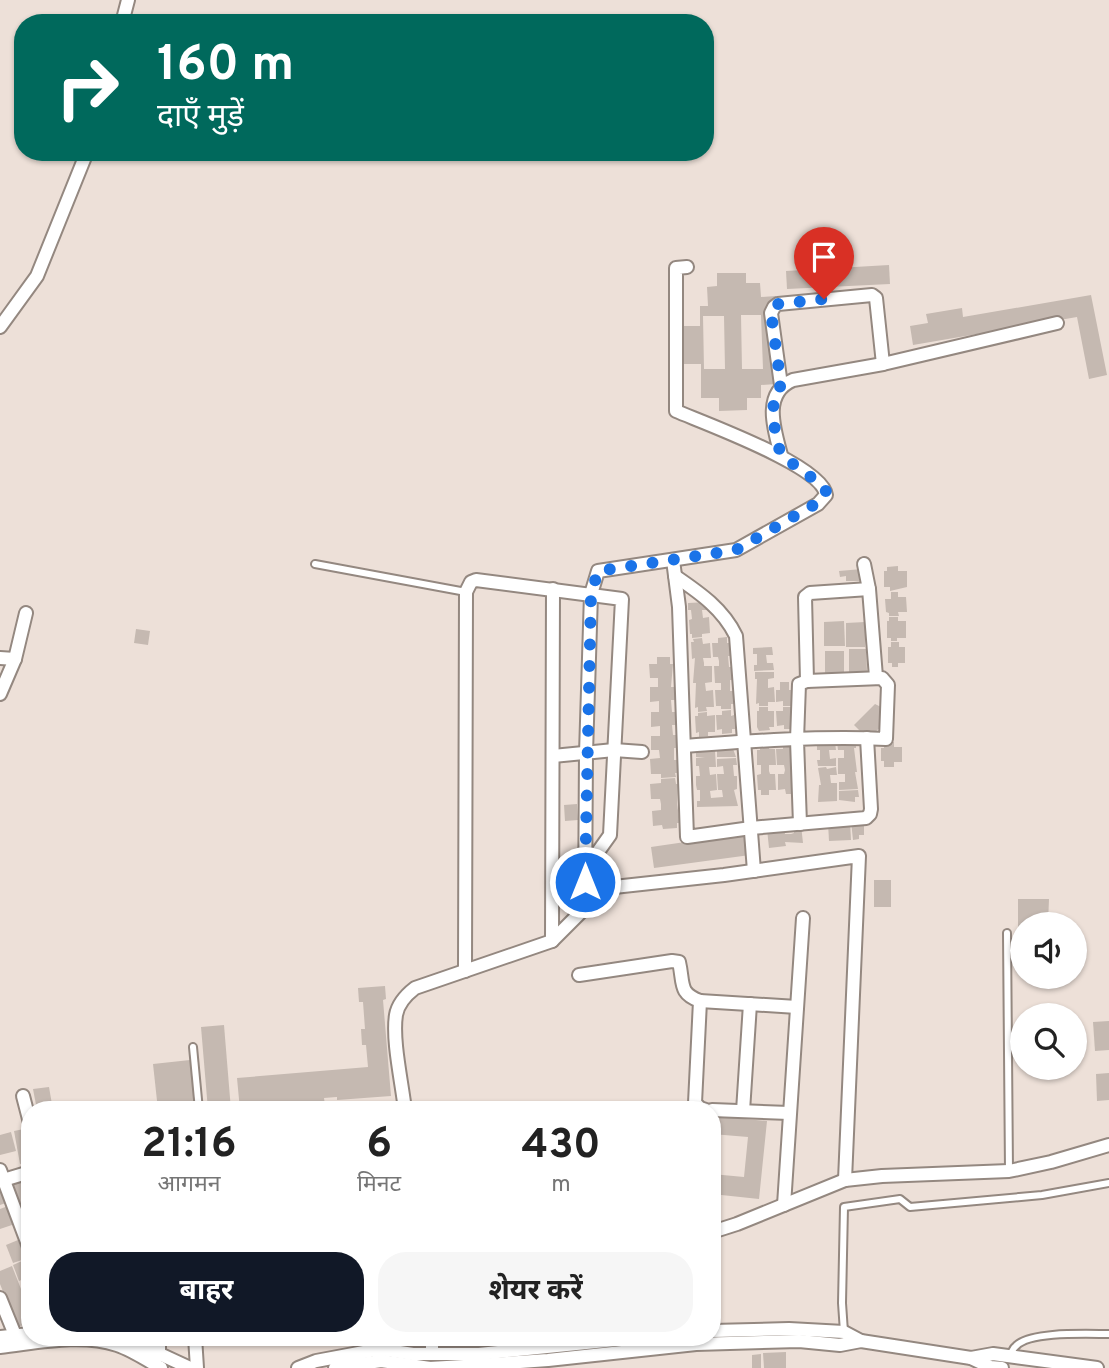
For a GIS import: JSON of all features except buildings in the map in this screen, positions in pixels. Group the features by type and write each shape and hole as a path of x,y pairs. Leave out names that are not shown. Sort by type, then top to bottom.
{"street":[{"path":"0,327 37,276 83,161"},
{"path":"585,908 591,594 598,571 736,550 824,499 826,490 781,455 676,411 676,268 687,267"},
{"path":"781,385 771,313 778,304 872,295 876,298 883,364"},
{"path":"781,455 775,433 773,398 781,385 793,380 883,364 1058,323"},
{"path":"673,560 680,607 687,837 751,828 866,818 870,814 867,738"},
{"path":"864,564 869,589 876,677"},
{"path":"676,576 713,605 736,636 754,871"},
{"path":"465,971 466,592 467,585 476,580 622,599 610,835 590,863 585,908"},
{"path":"552,941 553,589"},
{"path":"807,681 805,597 810,593 869,589"},
{"path":"0,694 15,659 26,613"},
{"path":"0,658 15,659"},
{"path":"685,746 746,741 797,740 867,738 887,738 888,685 883,678 807,681 799,684 797,740 800,824"},
{"path":"553,756 614,750 642,752"},
{"path":"404,1101 396,1013 403,998 415,988 552,941 585,908 614,887 859,856 845,1180"},
{"path":"784,1205 803,918"},
{"path":"579,975 679,962 687,996 701,1001 797,1007"},
{"path":"695,1101 701,1001"},
{"path":"743,1111 750,1004"},
{"path":"23,1096 24,1101"},
{"path":"721,1110 789,1113"},
{"path":"721,1229 845,1180 882,1175 1009,1171 1109,1145"},
{"path":"21,1174 1,1177 21,1227"},
{"path":"0,1298 15,1335"},
{"path":"721,1331 775,1329 844,1332 861,1341 971,1358 990,1367 1002,1368"},
{"path":"0,1337 21,1335"},
{"path":"721,1340 799,1341 840,1345 861,1341"},
{"path":"0,1347 21,1344"},
{"path":"121,1346 160,1362 190,1368"},
{"path":"136,1346 160,1362"},
{"path":"196,1346 197,1368"},
{"path":"381,1355 388,1346"},
{"path":"432,1346 432,1354"},
{"path":"298,1368 316,1361 381,1355 479,1354 557,1346"},
{"path":"335,1368 381,1355 430,1368 548,1360 651,1346"},
{"path":"971,1358 993,1354 1097,1368"}],"lane":[{"path":"315,564 466,592"},
{"path":"1007,933 1009,1171"},
{"path":"193,1047 198,1101"},
{"path":"844,1332 844,1207 900,1199 910,1207 1042,1195 1109,1183"},
{"path":"1009,1356 1017,1344 1030,1339 1109,1334"}],"route":[{"path":"585,882 591,594 598,571 736,550 824,499 826,490 823,486 781,455 775,433 773,398 781,385 771,313 778,304 824,299"}]}
